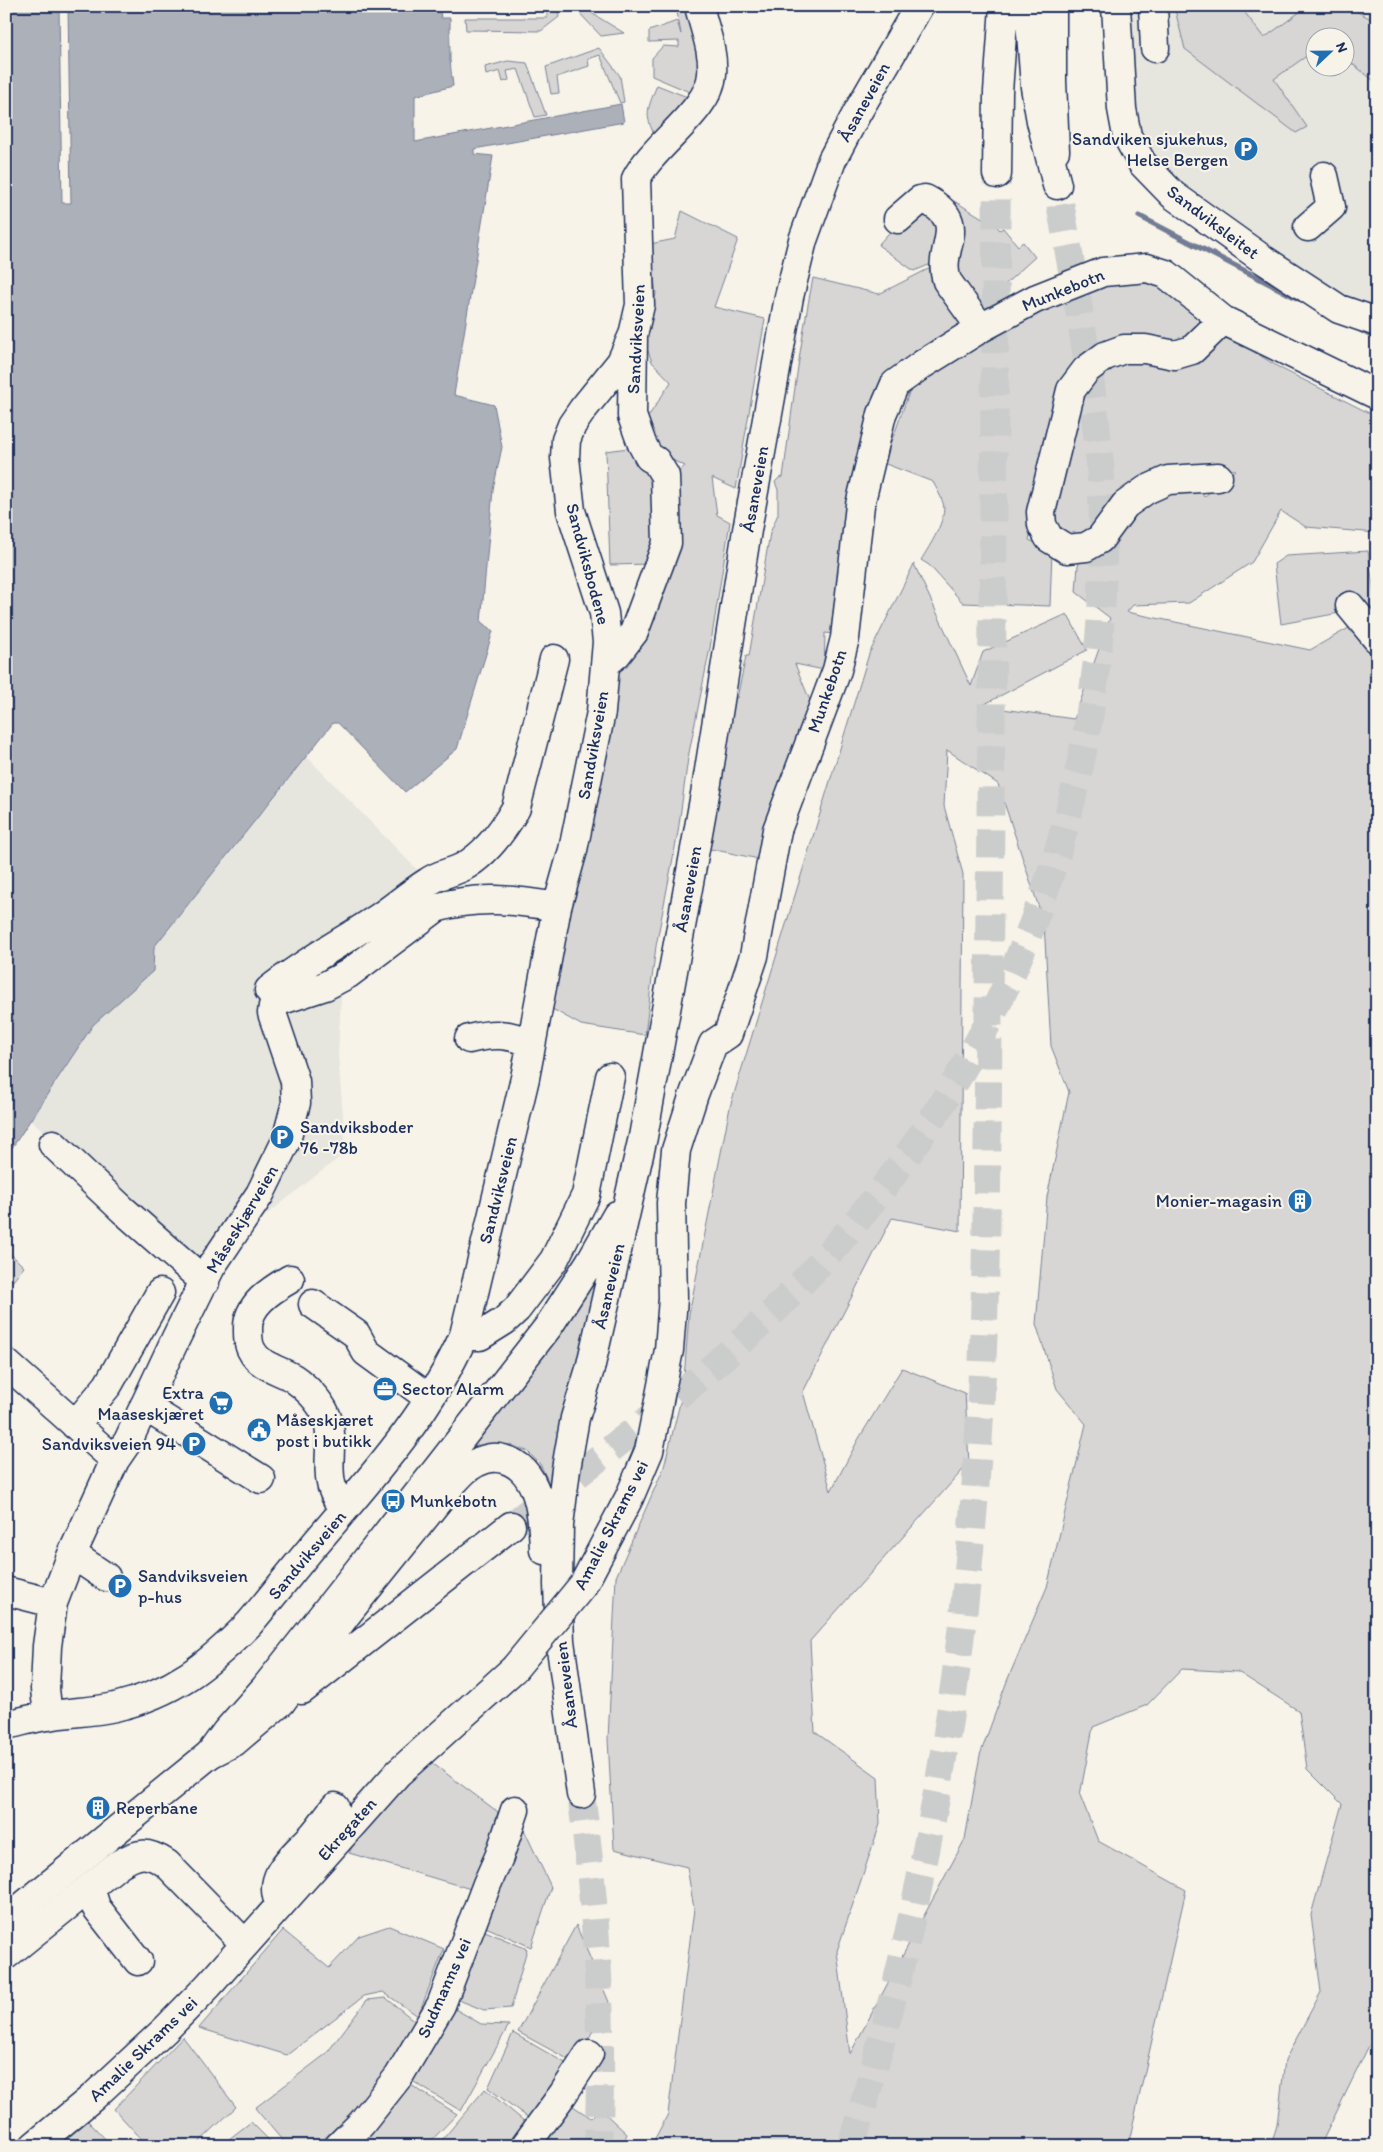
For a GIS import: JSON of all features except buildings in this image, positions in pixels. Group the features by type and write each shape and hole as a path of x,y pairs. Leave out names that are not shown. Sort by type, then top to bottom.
{"main road":[{"name":"Sandviksveien","path":"6,1726 48,1716 84,1713 142,1700 167,1689 199,1670 224,1649 249,1624 401,1442 457,1351 464,1335 532,1044 557,907 573,850 595,746 602,712 605,664 617,654 634,632 667,543 665,476 656,462 649,457 632,416 633,335 640,305 636,179 642,167 688,118 707,93 712,76 712,65 699,6"},
{"path":"997,174 998,92 1004,6"},
{"path":"1029,6 1039,113 1057,185 1052,81 1052,6"},
{"name":"Sandviksleitet","path":"1116,6 1122,109 1128,136 1142,163 1173,195 1264,260 1339,308 1377,322"},
{"path":"1154,6 1154,48"},
{"name":"Åsaneveien","path":"281,1702 346,1615 449,1487 468,1468 483,1460 498,1457 512,1461 524,1468 533,1485 540,1508 544,1530 550,1652 562,1730 581,1794 560,1641 558,1584 558,1525 575,1418 590,1369 632,1189 659,1050 708,773 747,530 789,297 798,259 817,197 832,160 916,9"},
{"path":"1308,227 1331,207 1324,176"},
{"path":"898,219 920,200 925,199 934,204 945,216 951,234 944,273 981,328"},
{"name":"Munkebotn","path":"728,1034 754,956 777,830 839,662 845,638 860,505 882,414 895,384 981,328 1035,299 1103,272 1147,268 1166,274 1224,320 1377,395"},
{"path":"1218,477 1168,480 1146,490 1126,505 1100,539 1086,547 1067,549 1050,538 1042,525 1042,512 1071,390 1086,370 1105,356 1124,349 1146,349 1175,355 1192,350 1224,320"},
{"name":"Sandviksbodene","path":"605,664 607,642 604,613 571,511 565,458 566,440 572,425 582,410 621,362 633,335"},
{"path":"1350,606 1377,639"},
{"name":"Måseskjærveien","path":"48,1716 45,1689 47,1646 53,1603 72,1554 115,1460 128,1441 204,1282 219,1254 272,1173 294,1117 296,1081 269,990 285,977 383,915 428,881 473,860 506,826 516,808 554,659"},
{"path":"275,1007 348,974 436,908 449,904 487,899 518,900 557,907"},
{"name":"Amalie Skrams vei","path":"416,1756 514,1669 583,1585 629,1498 649,1451 669,1350 673,1298 671,1203 676,1150 713,1044 728,1034"},
{"path":"469,1038 485,1035 508,1035 532,1044"},
{"path":"464,1335 480,1336 500,1324 517,1309 554,1260 586,1195 610,1077"},
{"name":"Måseskjærveien","path":"52,1144 204,1282"},
{"path":"210,1754 366,1561 548,1327 590,1262 632,1189"},
{"path":"290,1279 274,1288 257,1304 248,1321 248,1338 252,1352 259,1359 293,1378 315,1397 325,1414 330,1429 331,1484 343,1511"},
{"path":"75,1425 108,1385 160,1293"},
{"path":"313,1304 356,1334 366,1352 429,1398"},
{"path":"6,1363 115,1460"},
{"path":"144,1406 261,1479"},
{"path":"6,1920 210,1754 234,1742 281,1702 296,1695 511,1526"},
{"path":"72,1554 106,1577"},
{"path":"6,1591 53,1603"},
{"name":"Ekregaten","path":"280,1904 387,1784 416,1756"},
{"path":"280,1904 276,1888 281,1869 314,1834 335,1807"},
{"name":"Sudmanns vei","path":"339,2146 361,2124 399,2076 441,2005 499,1857 514,1810"},
{"path":"6,1955 131,1857 146,1854 152,1855 167,1864 177,1873 245,1944"},
{"path":"88,1889 92,1894 96,1907 138,1961"},
{"name":"Amalie Skrams vei","path":"34,2146 93,2097 139,2055 208,1986 280,1904"},
{"path":"525,2146 589,2054"}],"shaded area":[{"path":"6,6 59,6 62,203 71,203 68,6 439,6 441,18 450,18 450,60 453,86 415,96 415,142 621,104 624,122 474,149 474,154 493,156 454,395 494,405 502,447 493,490 481,622 493,631 457,749 405,792 338,723 333,723 154,947 153,971 93,1025 6,1157"},
{"path":"547,6 557,6 559,17 541,31 466,30 465,18 547,18"},
{"path":"573,6 580,6 624,33 601,36"},
{"path":"676,6 695,6 704,50 699,96 652,76 652,58 663,46 679,47 679,41 649,42 649,31 677,21 681,34"},
{"path":"1112,6 1377,6 1377,334 1367,332 1283,292 1139,173"},
{"path":"1174,6 1240,6 1264,38 1308,6 1346,6 1377,22 1377,83 1356,67 1356,28 1306,28 1306,56 1274,79 1307,127 1296,133 1185,49"},
{"path":"599,48 620,76 624,102 620,103 600,55 588,59 589,66 557,77 559,93 551,94 546,67"},
{"path":"508,61 527,63 546,115 535,117 518,69 507,71 509,80 503,82 500,71 486,75 485,67"},
{"path":"657,85 695,100 658,143 650,126 648,114"},
{"path":"954,201 1000,230 1003,228 1018,246 1023,242 1035,257 980,307 950,276 944,210"},
{"path":"926,204 941,217 941,260 914,271 878,245 896,225"},
{"path":"682,211 738,239 714,307 765,319 736,489 712,478 717,515 730,522 710,648 688,758 678,832 656,946 645,1035 581,1025 547,1006 611,680 638,632 665,484 685,466 651,450 642,426 671,382 652,362 644,340 656,294 650,244 675,239"},
{"path":"936,265 968,323 904,369 852,486 841,548 835,634 825,633 824,670 795,664 813,708 759,859 706,848 731,697 737,698 746,656 749,656 770,533 778,514 778,490 775,482 783,477 800,352 813,278 879,294"},
{"path":"1128,279 1156,283 1202,315 1201,330 1195,339 1105,349 1043,475 1029,540 1052,551 1050,606 963,603 929,565 921,560 937,532 943,516 943,503 933,482 878,461 894,435 911,387 1041,303"},
{"path":"1221,331 1280,368 1377,417 1377,533 1306,527 1281,511 1252,562 1189,603 1133,605 1127,612 1310,650 1377,612 1377,2029 1320,2146 1271,2146 1277,2125 1285,2060 1321,1992 1311,1915 1342,1804 1307,1769 1299,1711 1238,1672 1182,1669 1147,1705 1093,1727 1080,1795 1098,1841 1186,1890 1128,2146 651,2146 668,2114 694,1909 687,1867 614,1849 608,1739 616,1577 664,1467 683,1391 689,1314 730,1107 869,654 914,564 971,686 983,652 1067,614 1087,650 981,706 1074,719 1110,618 1076,592 1078,565 1083,558 1107,543 1127,513 1157,492 1194,481 1204,497 1236,470 1173,466 1121,500 1096,538 1080,544 1063,541 1057,536 1048,519 1049,507 1059,467 1071,455 1064,439 1075,406 1092,377 1100,369 1111,363 1124,358 1134,357 1171,364 1182,363 1198,354","holes":["947,750 998,784 1044,923 1051,1046 1069,1092 1047,1197 1036,1324 1057,1389 1086,1424 1047,1587 1007,1681 980,1755 965,1839 850,2054 837,1951 880,1824 878,1777 815,1732 810,1641 969,1463 965,1393 902,1368 858,1440 831,1491 803,1392 892,1218 960,1231 963,874 944,806"]},
{"path":"636,447 654,469 658,512 651,564 610,565 606,451"},
{"path":"1368,551 1376,606 1281,624 1274,564 1286,556"},
{"path":"307,757 434,887 341,997 338,1055 346,1152 242,1234 213,1281 31,1120 93,1025 153,971 154,947"},
{"path":"8,1251 24,1267 13,1281 6,1275"},
{"path":"594,1273 599,1277 549,1483 540,1464 527,1451 510,1445 488,1448 434,1489"},
{"path":"428,1760 498,1812 474,1890 349,1853 358,1835"},
{"path":"520,1821 551,1887 531,1947 479,1924"},
{"path":"576,1925 609,2002 575,2063 518,2032"},
{"path":"389,1926 444,1949 418,2016 383,1992 364,1996 287,2055 199,2028 283,1930 329,1968 359,1936"},
{"path":"478,1928 527,1949 511,2008 484,2010 456,1999"},
{"path":"386,1998 416,2022 396,2059 358,2107 316,2146 287,2146 255,2108 326,2054 367,2000"},
{"path":"450,2006 481,2024 509,2025 461,2111 409,2079"},
{"path":"513,2033 572,2067 534,2122 488,2088"},
{"path":"183,2037 236,2107 195,2146 148,2146 114,2109"},
{"path":"406,2082 457,2114 426,2146 372,2146 363,2132"},
{"path":"485,2089 530,2126 514,2146 437,2146"},
{"path":"570,2104 591,2118 600,2109 627,2134 622,2146 535,2146"},
{"path":"88,2121 112,2146 58,2146"},
{"path":"251,2122 275,2146 220,2146"}],"pier":[{"path":"450,32 452,32 454,75 452,76"}],"waterway":[{"path":"1139,216 1299,299"},
{"path":"1359,329 1377,339"}],"tunnel":[{"path":"851,2146 892,2002 925,1856 939,1782 961,1634 976,1484 986,1256 997,174"},
{"path":"511,1526 689,1387 757,1327 789,1296 862,1215 925,1129 980,1038 1025,943 1060,844 1085,741 1099,635 1103,526 1098,440 1093,397 1057,185"},
{"path":"581,1794 587,1838 598,1970 600,2058 598,2146"}],"place":[{"name":"Sandviken sjukehus, Helse Bergen","path":"1246,149"},
{"name":"Sandviksboder 76 -78b","path":"282,1137"},
{"name":"Monier-magasin","path":"1300,1201"},
{"name":"Sector Alarm","path":"385,1389"},
{"name":"Extra Maaseskjæret","path":"221,1403"},
{"name":"Måseskjæret post i butikk","path":"259,1430"},
{"name":"Sandviksveien 94","path":"194,1444"},
{"name":"Munkebotn","path":"393,1501"},
{"name":"Sandviksveien p-hus","path":"120,1586"},
{"name":"Reperbane","path":"98,1808"}]}
